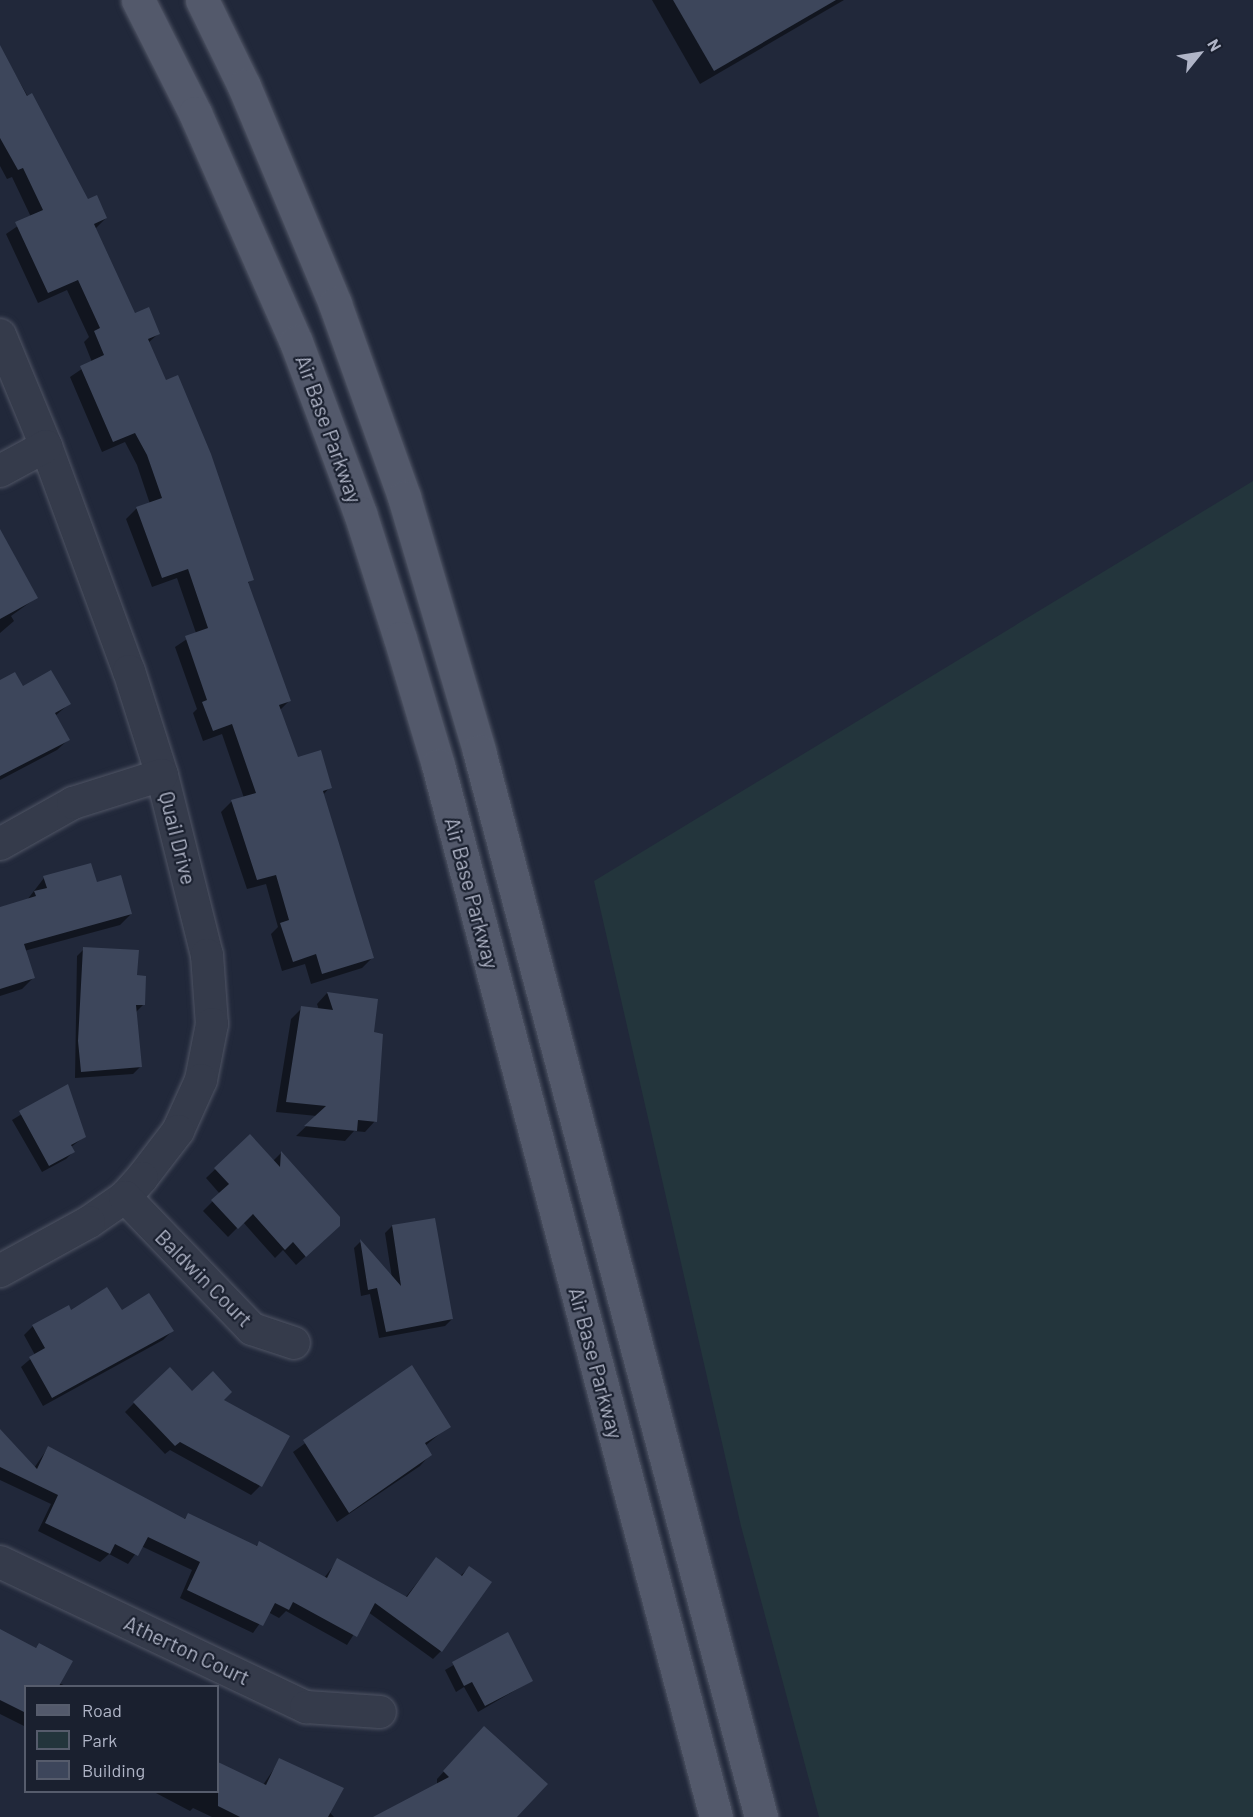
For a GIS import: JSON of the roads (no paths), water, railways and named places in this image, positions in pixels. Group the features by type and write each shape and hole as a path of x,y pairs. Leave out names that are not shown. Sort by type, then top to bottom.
{"main road":[{"name":"Air Base Parkway","path":"138,0 195,113 296,342 360,513 400,638 438,765 716,1817"},
{"name":"Air Base Parkway","path":"202,0 244,86 335,304 404,496 479,751 761,1817"}],"street":[{"name":"Quail Drive","path":"0,335 46,446 129,671 162,775 207,955 212,1024 201,1080 178,1131 125,1197 89,1222 0,1271"},
{"path":"0,471 46,446"},
{"path":"0,844 73,803 162,775"},
{"name":"Baldwin Court","path":"125,1197 252,1329 294,1343"},
{"name":"Atherton Court","path":"0,1562 306,1707 380,1712"}]}
